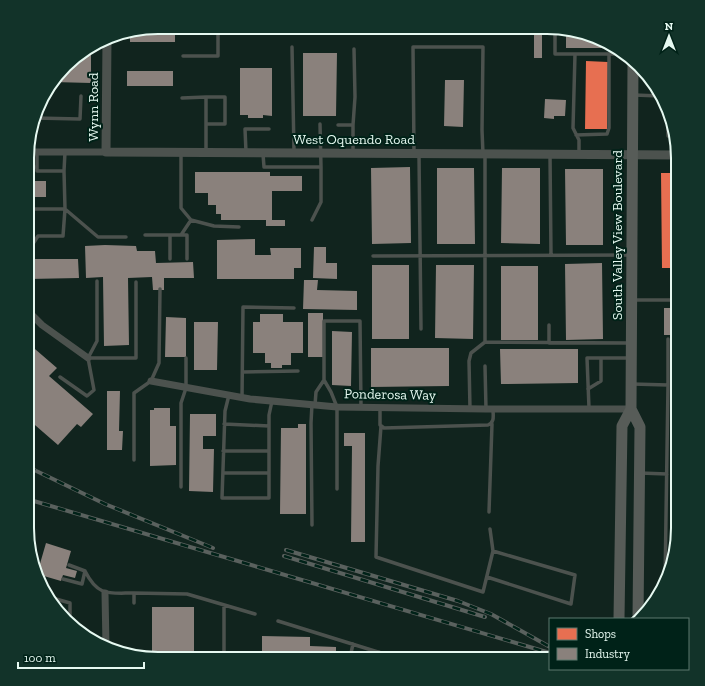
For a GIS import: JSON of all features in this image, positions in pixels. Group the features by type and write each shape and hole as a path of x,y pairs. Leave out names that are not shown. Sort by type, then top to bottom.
{"main road":[{"name":"South Valley View Boulevard","path":"633,69 631,408 640,427 638,612"},
{"name":"South Valley View Boulevard","path":"619,618 622,426 631,408"}],"street":[{"name":"Wynn Road","path":"106,152 107,45"},
{"name":"West Oquendo Road","path":"37,152 671,155"},
{"path":"34,317 42,325 88,358"},
{"name":"Ponderosa Way","path":"151,381 242,398 337,407 470,409 631,408"},
{"path":"105,593 106,640"}],"lane":[{"path":"183,56 218,56 218,34"},
{"path":"555,35 555,54 614,54"},
{"path":"292,47 294,153"},
{"path":"421,329 413,47 483,47 482,130 484,154 485,342"},
{"path":"353,153 355,97 354,49"},
{"path":"575,54 573,128 579,140 579,154"},
{"path":"576,135 607,134 609,128 609,54"},
{"path":"633,95 654,96"},
{"path":"41,118 80,119 81,96"},
{"path":"182,98 225,98 225,124 206,124"},
{"path":"206,98 206,153"},
{"path":"312,220 321,202 320,124"},
{"path":"338,125 353,125"},
{"path":"246,153 245,129 269,129"},
{"path":"668,130 668,136"},
{"path":"37,152 37,171 64,171"},
{"path":"34,242 38,236 63,236 65,209 65,152"},
{"path":"180,152 181,208 191,220 214,226 239,227"},
{"path":"264,153 264,167 321,167"},
{"path":"550,154 552,255"},
{"path":"34,209 65,209 98,237 126,237"},
{"path":"181,235 191,220"},
{"path":"145,235 187,235 187,258"},
{"path":"170,235 170,259"},
{"path":"373,256 632,255"},
{"path":"60,377 87,396 94,390 88,358 97,341 97,280"},
{"path":"88,358 136,358 136,282"},
{"path":"134,460 134,393 151,381 159,363 160,289"},
{"path":"632,300 671,300"},
{"path":"242,398 244,307 294,308"},
{"path":"337,489 337,407 324,380 324,321 360,321 361,407"},
{"path":"549,325 549,343"},
{"path":"665,564 668,339"},
{"path":"470,409 469,361 471,353 485,342 631,343"},
{"path":"181,487 181,403 186,388 186,358"},
{"path":"589,408 588,358 631,358"},
{"path":"588,389 601,382 601,358"},
{"path":"485,366 489,409 493,420 489,512"},
{"path":"243,372 298,371"},
{"path":"312,525 311,423 316,392 324,380"},
{"path":"631,384 668,384"},
{"path":"229,395 225,411 224,424 222,498 269,498 269,415 272,401"},
{"path":"380,407 381,426 378,466 376,557 483,592 493,551 490,529"},
{"path":"224,424 269,426"},
{"path":"381,426 384,428 481,426 492,424"},
{"path":"223,451 269,451"},
{"path":"222,473 269,473"},
{"path":"639,473 667,474"},
{"path":"487,577 570,604 575,575 493,551"},
{"path":"69,565 85,570 91,582 105,593 187,594 255,614"},
{"path":"63,579 82,584 85,570"},
{"path":"134,593 134,603"},
{"path":"57,599 70,603 70,616"},
{"path":"224,605 224,652"},
{"path":"278,621 379,652"},
{"path":"351,652 353,644"}],"building: Shops":[{"path":"586,61 608,62 607,129 585,129"},
{"path":"661,173 671,173 671,268 662,268"}],"building: Industry":[{"path":"175,34 175,42 130,42 130,37 133,36"},
{"path":"534,34 542,34 542,58 534,58"},
{"path":"566,35 579,38 601,47 601,48 566,48"},
{"path":"303,53 337,53 336,116 303,116"},
{"path":"91,54 91,83 60,82 76,65"},
{"path":"240,68 272,68 272,116 263,115 263,118 248,118 248,115 240,115"},
{"path":"127,71 173,71 173,86 127,86"},
{"path":"445,80 464,80 463,127 444,126"},
{"path":"545,99 566,100 565,116 554,116 554,119 544,118"},
{"path":"410,167 411,243 372,244 371,168"},
{"path":"437,168 474,168 475,244 437,244"},
{"path":"502,168 540,168 540,244 501,243"},
{"path":"565,169 603,169 603,245 566,245"},
{"path":"195,172 270,172 270,176 302,176 302,191 272,191 272,220 285,220 285,226 266,226 266,220 221,220 221,214 216,214 216,205 208,205 208,193 195,193"},
{"path":"34,181 46,181 46,197 34,197"},
{"path":"255,239 255,255 271,255 270,248 301,248 301,268 294,268 294,279 217,279 217,240"},
{"path":"85,246 136,246 137,251 155,251 156,263 193,262 194,278 164,278 164,290 153,290 152,277 128,278 129,345 104,346 103,277 86,278"},
{"path":"314,247 326,247 326,263 337,263 337,279 313,278"},
{"path":"34,259 78,259 79,278 34,279"},
{"path":"602,263 603,339 566,340 565,264"},
{"path":"372,265 409,265 409,339 372,339"},
{"path":"436,265 474,265 473,339 435,338"},
{"path":"501,266 538,266 538,340 501,340"},
{"path":"304,280 318,280 317,290 357,291 357,310 303,309"},
{"path":"664,308 671,308 671,335 664,335"},
{"path":"308,313 323,313 323,357 308,357"},
{"path":"260,314 283,314 283,322 303,322 303,353 291,353 291,365 282,365 282,368 271,368 271,363 265,363 265,353 253,353 253,322 260,322"},
{"path":"166,317 186,318 186,357 165,357"},
{"path":"194,322 218,322 217,370 194,370"},
{"path":"332,331 352,332 351,386 332,385"},
{"path":"34,348 57,368 49,376 93,414 81,427 77,424 58,445 34,424"},
{"path":"371,348 449,348 449,386 371,387"},
{"path":"500,349 578,349 578,383 501,384"},
{"path":"107,391 120,391 119,431 123,431 122,450 107,450"},
{"path":"154,408 170,408 170,426 176,426 176,465 150,466 150,410 154,410"},
{"path":"190,414 216,414 216,436 203,436 203,449 214,449 213,492 189,491"},
{"path":"298,424 306,424 306,514 280,514 281,428 298,428"},
{"path":"344,433 365,433 365,542 351,542 352,446 344,446"},
{"path":"46,543 71,551 66,568 77,571 75,578 63,575 61,581 44,576 40,564"},
{"path":"152,607 194,607 194,652 152,652"},
{"path":"262,636 310,637 310,646 336,647 336,652 262,652"}],"railway":[{"path":"34,470 105,504 213,548"},
{"path":"34,501 547,652"},
{"path":"286,550 458,601 491,614 549,646"},
{"path":"284,556 485,617"}]}
